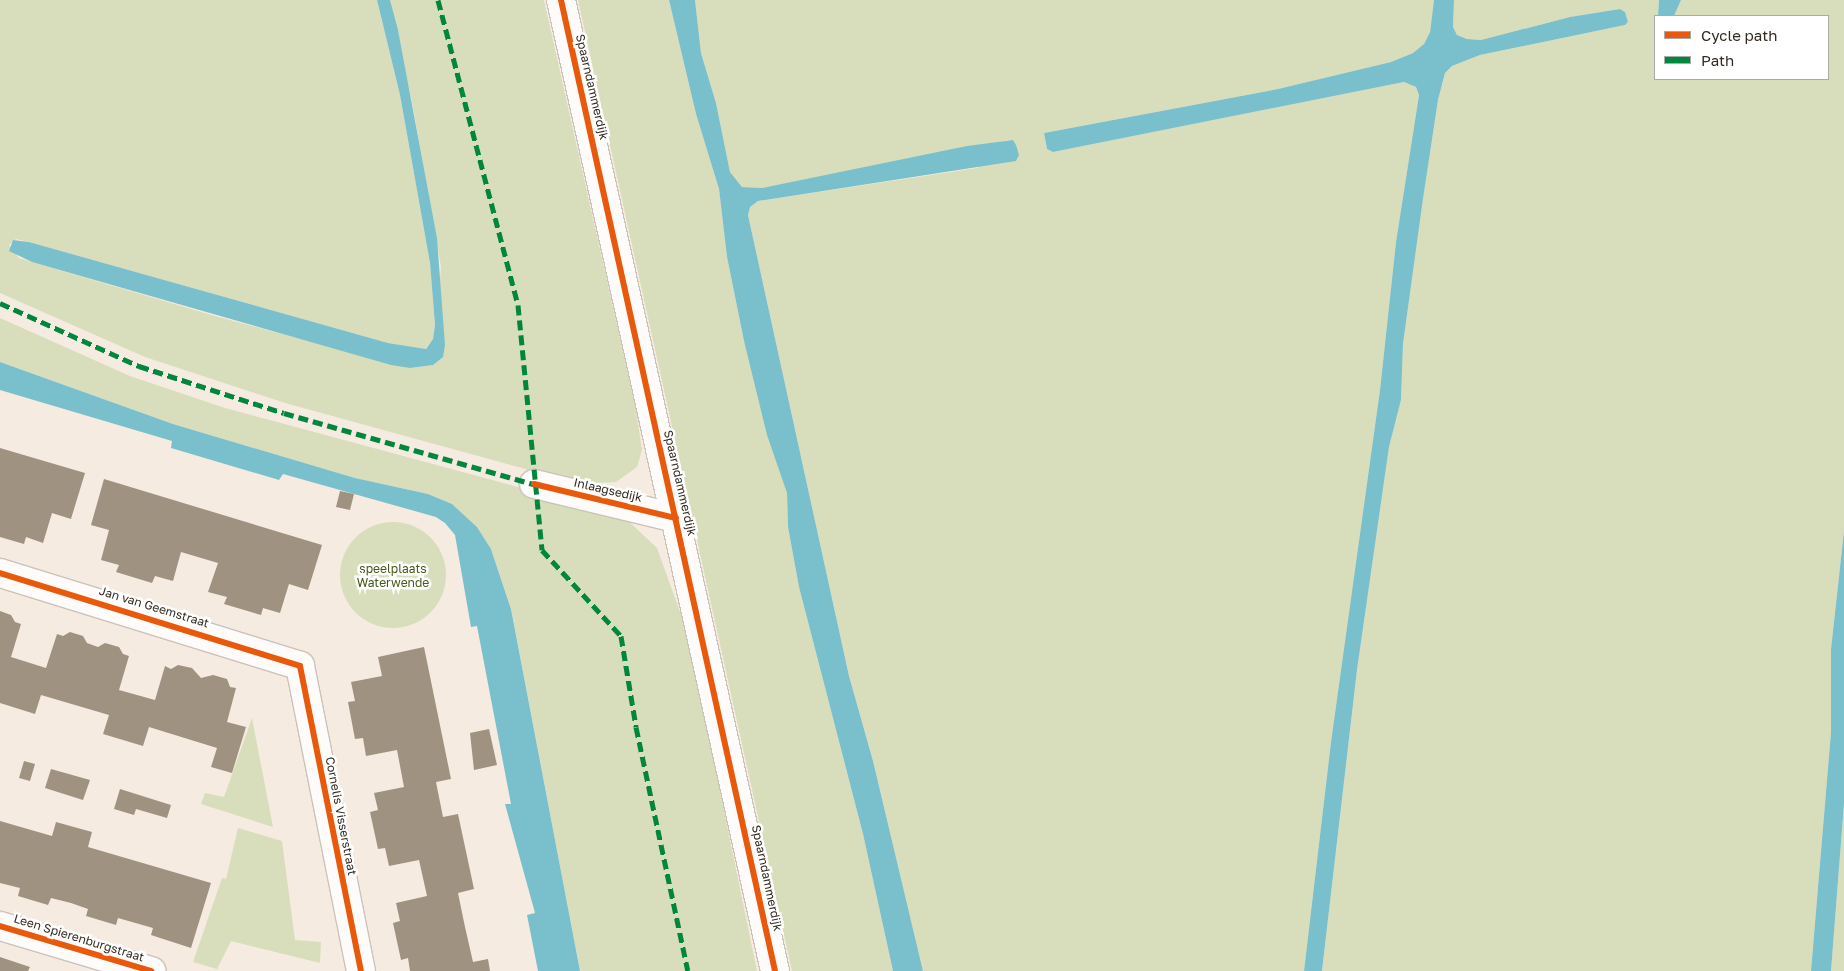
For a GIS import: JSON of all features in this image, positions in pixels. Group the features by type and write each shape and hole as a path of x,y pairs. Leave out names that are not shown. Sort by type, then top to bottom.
{"street":[{"name":"Spaarndammerdijk","path":"561,0 775,971"},
{"name":"Inlaagsedijk","path":"534,484 676,518"},
{"name":"Jan van Geemstraat","path":"0,573 300,666"},
{"name":"Cornelis Visserstraat","path":"300,666 361,971"},
{"name":"Leen Spierenburgstraat","path":"0,926 151,971"}],"green space":[{"path":"0,0 377,0 400,95 430,263 435,325 433,339 425,349 388,343 29,242 16,239 9,245 19,258 32,262 215,316 410,368 433,365 441,267 413,107 390,0 544,0 636,410 642,450 637,467 616,482 596,483 562,479 285,403 145,357 0,293"},
{"path":"578,0 669,0 696,114 719,189 727,257 744,341 787,493 788,527 799,587 863,834 893,971 792,971"},
{"path":"695,0 1434,0 1430,32 1424,44 1413,53 1391,62 1278,89 1044,133 1047,149 1053,152 1404,82 1416,87 1419,95 1396,242 1380,390 1331,742 1304,971 923,971 873,761 849,676 748,215 749,207 758,201 977,168 1016,145 1009,140 762,188 742,187 730,172 716,103 701,53"},
{"path":"1454,0 1659,0 1658,15 1654,15 1654,80 1829,80 1829,15 1674,15 1681,0 1844,0 1844,531 1831,649 1831,732 1811,971 1322,971 1357,670 1389,447 1401,400 1403,344 1438,100 1445,73 1452,66 1480,55 1625,25 1628,22 1625,12 1620,9 1570,17 1481,40 1467,39 1457,35 1453,27"},
{"path":"0,318 130,376 225,408 622,515 657,548 687,631 757,971 580,971 511,608 491,549 477,527 452,504 428,494 355,478 173,424 0,362"},
{"name":"speelplaats Waterwende","path":"393,522 413,526 430,538 442,555 446,575 442,595 430,612 413,624 393,628 373,624 356,612 344,595 340,575 344,555 356,538 373,526"},
{"path":"252,718 273,827 201,804 205,793 224,797"},
{"path":"1844,804 1844,971 1831,971 1838,881"},
{"path":"238,828 282,841 295,940 321,942 320,963 231,941 217,969 193,962 222,878 226,879"}],"water":[{"path":"377,0 390,0 398,30 437,238 445,345 443,357 433,365 410,368 391,365 32,262 9,251 13,240 29,242 388,343 426,349 433,339 435,325 430,263 400,95"},
{"path":"669,0 695,0 701,53 716,103 730,172 742,187 762,188 967,146 1013,140 1019,155 1016,161 758,201 750,207 748,215 849,676 873,761 923,971 893,971 863,834 799,587 788,527 787,493 767,435 744,341 727,257 719,189 696,114"},
{"path":"1434,0 1454,0 1453,27 1457,35 1467,39 1481,40 1570,17 1620,9 1625,12 1628,22 1625,25 1480,55 1452,66 1445,73 1438,100 1403,344 1401,400 1389,447 1357,670 1322,971 1304,971 1331,742 1380,390 1396,242 1419,95 1416,87 1404,82 1053,152 1047,149 1044,133 1278,89 1391,62 1413,53 1424,44 1430,32"},
{"path":"1659,0 1681,0 1674,15 1658,15"},
{"path":"0,362 173,424 355,478 428,494 452,504 477,527 491,549 511,609 580,971 538,971 527,915 535,913 505,804 511,804 477,626 471,627 455,535 445,523 436,517 283,474 279,480 171,448 172,441 0,390"},
{"path":"1844,531 1844,804 1831,971 1811,971 1831,732 1831,649"}],"building":[{"path":"0,448 85,473 71,519 52,513 43,543 26,537 24,544 0,537"},
{"path":"104,479 322,545 308,590 289,584 280,613 263,608 261,615 224,604 227,597 208,592 218,563 181,552 173,581 155,576 152,583 116,572 119,565 101,560 109,530 91,525"},
{"path":"340,491 354,494 350,510 336,507"},
{"path":"0,611 11,615 15,622 21,624 11,657 46,668 57,634 63,636 70,632 83,636 87,643 98,647 105,643 119,647 123,654 129,656 119,690 155,700 165,666 171,669 178,665 192,668 201,678 213,675 227,679 230,687 236,688 227,722 246,727 232,773 211,767 217,748 149,727 143,746 103,734 109,715 41,695 35,714 0,703"},
{"path":"424,647 451,779 436,782 443,817 458,814 474,889 458,893 473,962 488,959 490,971 410,971 408,958 401,960 393,923 400,921 396,903 427,896 419,860 389,866 385,848 378,849 370,812 378,810 374,793 404,787 397,750 366,756 363,738 355,739 348,702 355,701 351,682 382,676 378,657"},
{"path":"489,729 497,765 474,770 470,733"},
{"path":"24,761 35,764 30,781 19,778"},
{"path":"51,769 90,780 83,800 45,788"},
{"path":"120,789 171,805 167,818 136,809 134,815 114,809"},
{"path":"0,821 52,836 56,822 92,832 88,847 211,883 191,948 151,935 153,928 118,918 116,925 86,916 88,909 71,903 51,898 48,905 18,896 20,888 0,883"},
{"path":"0,957 30,967 28,971 0,971"}],"marked path":[{"path":"438,0 518,305 542,550 621,636 636,727 688,971"},
{"path":"0,303 139,366 284,413 534,484"}],"cycle path":[{"path":"561,0 775,971"},
{"path":"534,484 676,518"},
{"path":"0,573 300,666 361,971"},
{"path":"0,926 151,971"}]}
